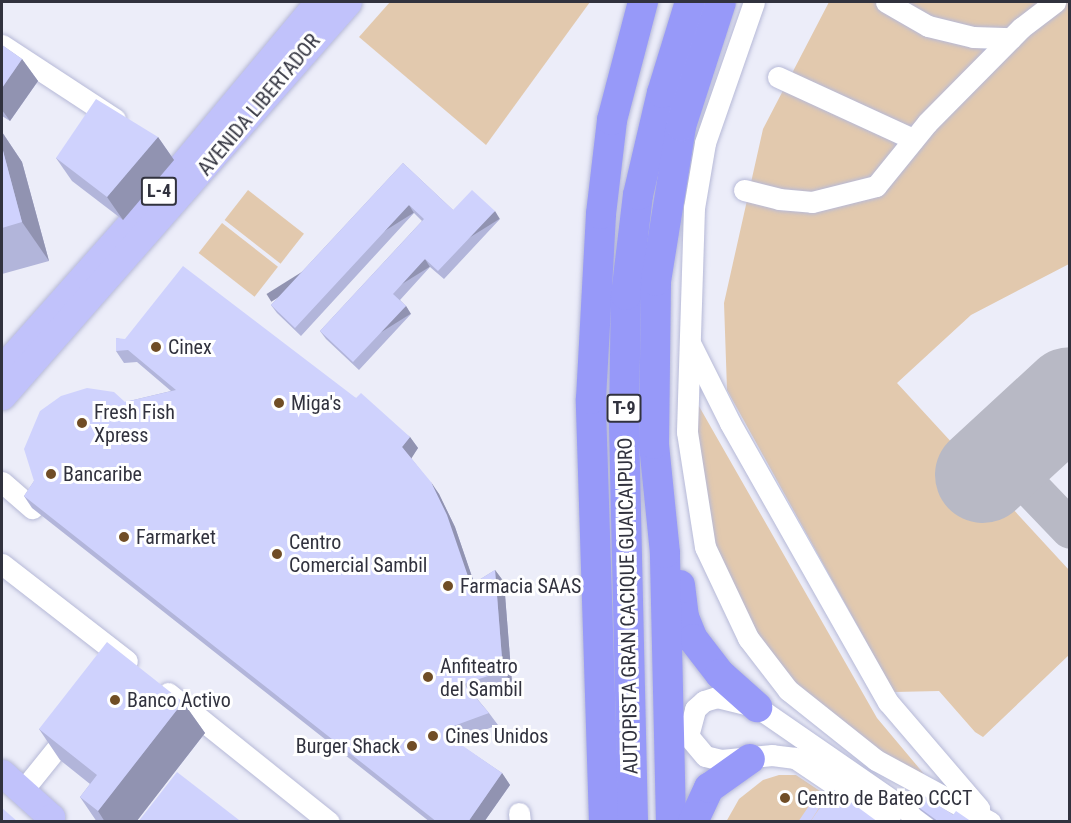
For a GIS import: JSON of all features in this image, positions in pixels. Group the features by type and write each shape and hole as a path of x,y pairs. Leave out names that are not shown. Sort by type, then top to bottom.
{"highway":[{"name":"AUTOPISTA GRAN CACIQUE GUAICAIPURO","path":"604,822 591,399 601,214 612,120 643,2"},
{"name":"AUTOPISTA GRAN CACIQUE GUAICAIPURO","path":"633,822 624,419 626,295 638,195 662,93 690,2"},
{"path":"671,822 664,553 653,422 656,281 681,126 721,2"},
{"path":"659,511 672,525 684,617 693,639 720,674 757,708"},
{"path":"652,822 652,551 659,511"},
{"path":"584,822 595,571"},
{"path":"693,822 709,788 750,759"}],"main road":[{"name":"AVENIDA LIBERTADOR","path":"2,369 176,158 314,9 348,2"},
{"name":"AVENIDA LIBERTADOR","path":"2,396 182,195 314,9"},
{"path":"2,772 52,820"}],"street":[{"path":"754,2 705,143 694,208 687,432 693,489 705,547 748,638 788,690 844,739 876,760 991,822"},
{"path":"886,2 928,26 973,37 1011,38"},
{"path":"744,190 778,199 812,202 876,186 913,139 1011,38 1054,2"},
{"path":"2,45 129,128"},
{"path":"777,77 913,139"},
{"path":"690,342 730,423 888,702 991,822"},
{"path":"2,482 32,508"},
{"path":"2,564 330,822"},
{"path":"112,679 126,661"},
{"path":"883,817 795,758 772,755 750,759 721,760 705,756 692,745 688,723 704,700 717,697 757,708 924,822"},
{"path":"23,790 82,716"},
{"path":"839,787 843,794 846,816 860,813 883,817"},
{"path":"947,822 960,804"}],"shaded area":[{"path":"390,2 590,2 486,145 359,37"},
{"path":"829,2 1069,2 1069,264 971,315 897,383 1069,570 1069,655 983,737 975,732 939,691 894,692 727,390 724,303 763,129"},
{"path":"248,190 304,234 281,264 225,220"},
{"path":"222,223 278,267 255,297 199,253"},
{"path":"688,387 877,718 924,774 874,756 809,706 757,636 706,526"},
{"name":"Centro de Bateo CCCT","path":"779,775 796,775 829,797 831,821 726,822 739,799 763,780"}],"building":[{"path":"2,45 22,59 2,88"},
{"path":"96,99 158,137 107,197 56,158"},
{"path":"2,147 22,222 2,228"},
{"path":"403,163 453,210 472,190 495,211 438,271 425,259 393,294 406,306 353,362 320,331 424,219 409,205 295,328 271,305"},
{"name":"Centro Comercial Sambil","path":"183,266 356,398 361,393 410,437 402,447 431,482 447,515 471,585 495,570 503,671 464,684 489,713 451,727 450,737 502,773 468,822 437,822 24,496 34,481 24,449 40,411 61,396 87,388 114,392 125,402 176,390 128,350 116,351 116,338 125,339"},
{"path":"107,642 183,702 98,811 80,797 97,775 39,729"},
{"path":"177,772 239,820 238,822 138,822"},
{"path":"833,789 878,822 810,822"},
{"path":"923,795 953,815 956,811 972,822 939,822 917,806"},
{"path":"813,800 821,805 810,822 798,822"},
{"path":"2,808 18,822 2,822"}],"taxiway":[{"path":"1002,458 1070,529"}],"runway":[{"path":"983,475 1070,395"}],"place":[{"name":"Cinex","path":"156,347"},
{"name":"Miga's","path":"279,403"},
{"name":"Fresh Fish Xpress","path":"82,423"},
{"name":"Bancaribe","path":"51,474"},
{"name":"Farmarket","path":"124,537"},
{"name":"Centro Comercial Sambil","path":"277,554"},
{"name":"Farmacia SAAS","path":"448,586"},
{"name":"Anfiteatro del Sambil","path":"428,677"},
{"name":"Banco Activo","path":"115,700"},
{"name":"Cines Unidos","path":"433,736"},
{"name":"Burger Shack","path":"412,746"},
{"name":"Centro de Bateo CCCT","path":"785,798"}]}
